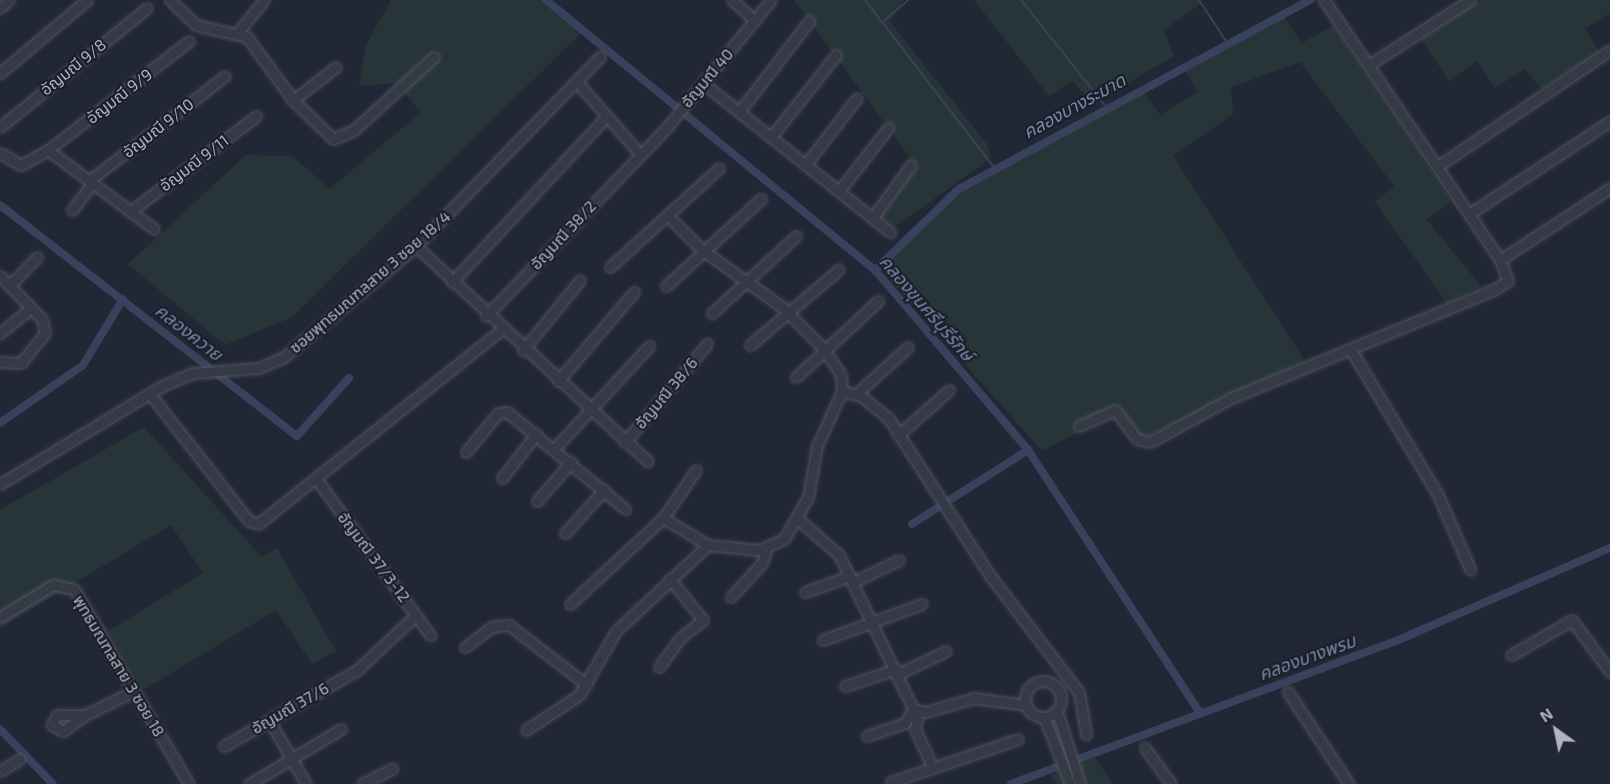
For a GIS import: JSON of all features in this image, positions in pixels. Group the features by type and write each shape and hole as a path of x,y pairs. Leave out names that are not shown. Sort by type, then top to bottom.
{"street":[{"path":"0,8 9,0"},
{"path":"0,73 87,0"},
{"path":"170,0 196,25 238,32 293,100 325,134 339,138 354,130 434,57"},
{"path":"238,32 264,0"},
{"path":"732,0 754,21"},
{"name":"อัญมณี 40","path":"640,153 667,127 771,0"},
{"path":"1079,426 1115,410 1137,439 1150,442 1231,398 1352,350 1508,281 1500,260 1370,64 1324,0"},
{"path":"1370,64 1470,0"},
{"name":"อัญมณี 9/8","path":"0,127 147,8"},
{"path":"738,112 809,21"},
{"name":"อัญมณี 9/9","path":"0,153 21,165 48,150 189,41"},
{"path":"1438,166 1610,50"},
{"path":"771,137 836,55"},
{"name":"ซอยพุทธมณฑลสาย 3 ซอย 18/4","path":"0,483 150,394 203,371 259,368 284,357 416,246 600,57"},
{"path":"293,100 336,67"},
{"name":"อัญมณี 9/10","path":"72,210 91,182 225,76"},
{"path":"576,81 640,153"},
{"path":"701,87 771,137 890,232"},
{"path":"806,164 857,98"},
{"name":"อัญมณี 9/11","path":"131,211 256,116"},
{"path":"452,282 607,117"},
{"path":"1469,214 1610,121"},
{"path":"838,191 888,128"},
{"path":"48,150 154,229"},
{"name":"อัญมณี 38/2","path":"486,316 640,153"},
{"path":"873,217 911,165"},
{"path":"610,267 719,168"},
{"path":"1500,260 1610,188"},
{"path":"666,286 761,199"},
{"path":"663,518 708,544 767,548 784,539 799,520 817,446 842,391 841,375 825,351 788,313 704,251 667,215"},
{"path":"712,313 796,236"},
{"path":"416,246 501,330 647,461"},
{"path":"9,286 37,257"},
{"path":"750,345 838,270"},
{"path":"0,276 45,326 43,342 21,363 0,362"},
{"path":"523,350 580,280"},
{"path":"558,381 634,292"},
{"path":"796,377 878,302"},
{"path":"0,333 31,308"},
{"path":"150,394 254,524 317,480 501,330"},
{"name":"อัญมณี 38/6","path":"625,442 707,344"},
{"path":"555,448 649,346"},
{"path":"856,394 908,347"},
{"path":"1352,350 1438,495 1470,569"},
{"path":"898,435 949,390"},
{"path":"842,391 856,394 872,403 898,435 991,577 1076,686 1086,734"},
{"path":"466,453 502,411 555,448 625,508"},
{"path":"502,478 536,434"},
{"path":"537,501 571,462"},
{"path":"570,604 663,518 696,470"},
{"name":"อัญมณี 37/3-12","path":"317,480 430,635"},
{"path":"565,533 604,490"},
{"path":"799,520 823,538 852,579 916,710 915,729 933,768"},
{"path":"526,730 587,685 616,632 708,544"},
{"path":"731,597 762,563 767,548"},
{"path":"805,591 852,579 899,560"},
{"path":"659,667 680,638 703,620 670,579"},
{"name":"พุทธมณฑลสาย 3 ซอย 18","path":"0,616 53,585 69,585 189,784"},
{"path":"823,640 875,625 922,604"},
{"name":"อัญมณี 37/6","path":"224,746 357,669 370,660 416,615"},
{"path":"1511,656 1572,620 1610,672"},
{"path":"465,647 492,627 508,625 587,685"},
{"path":"845,686 897,672 946,651"},
{"path":"1026,705 1031,686 1047,681 1060,693 1056,732 1070,784"},
{"path":"85,714 135,691"},
{"path":"1288,692 1349,784"},
{"path":"867,736 905,723 916,710 974,698 1026,705 1044,717 1056,732 1080,784"},
{"path":"1044,717 1057,711"},
{"path":"269,720 306,784"},
{"path":"249,784 341,729"},
{"path":"891,782 1017,739"},
{"path":"1145,748 1171,784"},
{"path":"0,771 20,759"},
{"path":"362,784 392,769"}],"shaded area":[{"path":"391,0 542,0 581,33 292,317 225,345 128,264 246,155 292,156 330,189 421,112 396,83 359,86 366,45"},
{"path":"794,0 904,0 890,22 987,144 991,158 895,227 880,216 909,156"},
{"path":"974,0 1200,0 1202,3 1164,30 1174,56 1094,103 1072,81 1049,96"},
{"path":"1480,0 1610,0 1610,13 1585,29 1599,52 1541,89 1525,69 1495,88 1477,61 1449,81 1421,39"},
{"path":"1284,15 1301,44 1333,25 1451,202 1426,219 1481,286 1447,303 1375,202 1394,186 1300,62 1231,87 1233,114 1173,156 1305,361 1148,436 1124,431 1111,415 1042,451 876,264 962,192 1143,91 1160,115 1198,92 1184,68"},
{"path":"144,427 262,557 277,548 336,651 312,664 276,610 143,690 108,631 203,573 171,525 0,628 0,510"},
{"path":"1094,756 1113,784 1057,784 1050,775"}],"waterway":[{"name":"คลองขุนศรีบุรีรักษ์","path":"546,0 875,270 1028,450 1200,713"},
{"path":"865,0 996,170"},
{"path":"884,21 908,0"},
{"path":"1021,0 1107,108"},
{"path":"1199,0 1226,41"},
{"name":"คลองบางระมาด","path":"875,270 959,189 1310,0"},
{"name":"คลองควาย","path":"0,205 297,436 349,378"},
{"path":"0,423 83,365 123,299"},
{"path":"912,524 1028,450"},
{"name":"คลองบางพรม","path":"1011,784 1396,641 1610,548"},
{"path":"0,729 53,784"}]}
